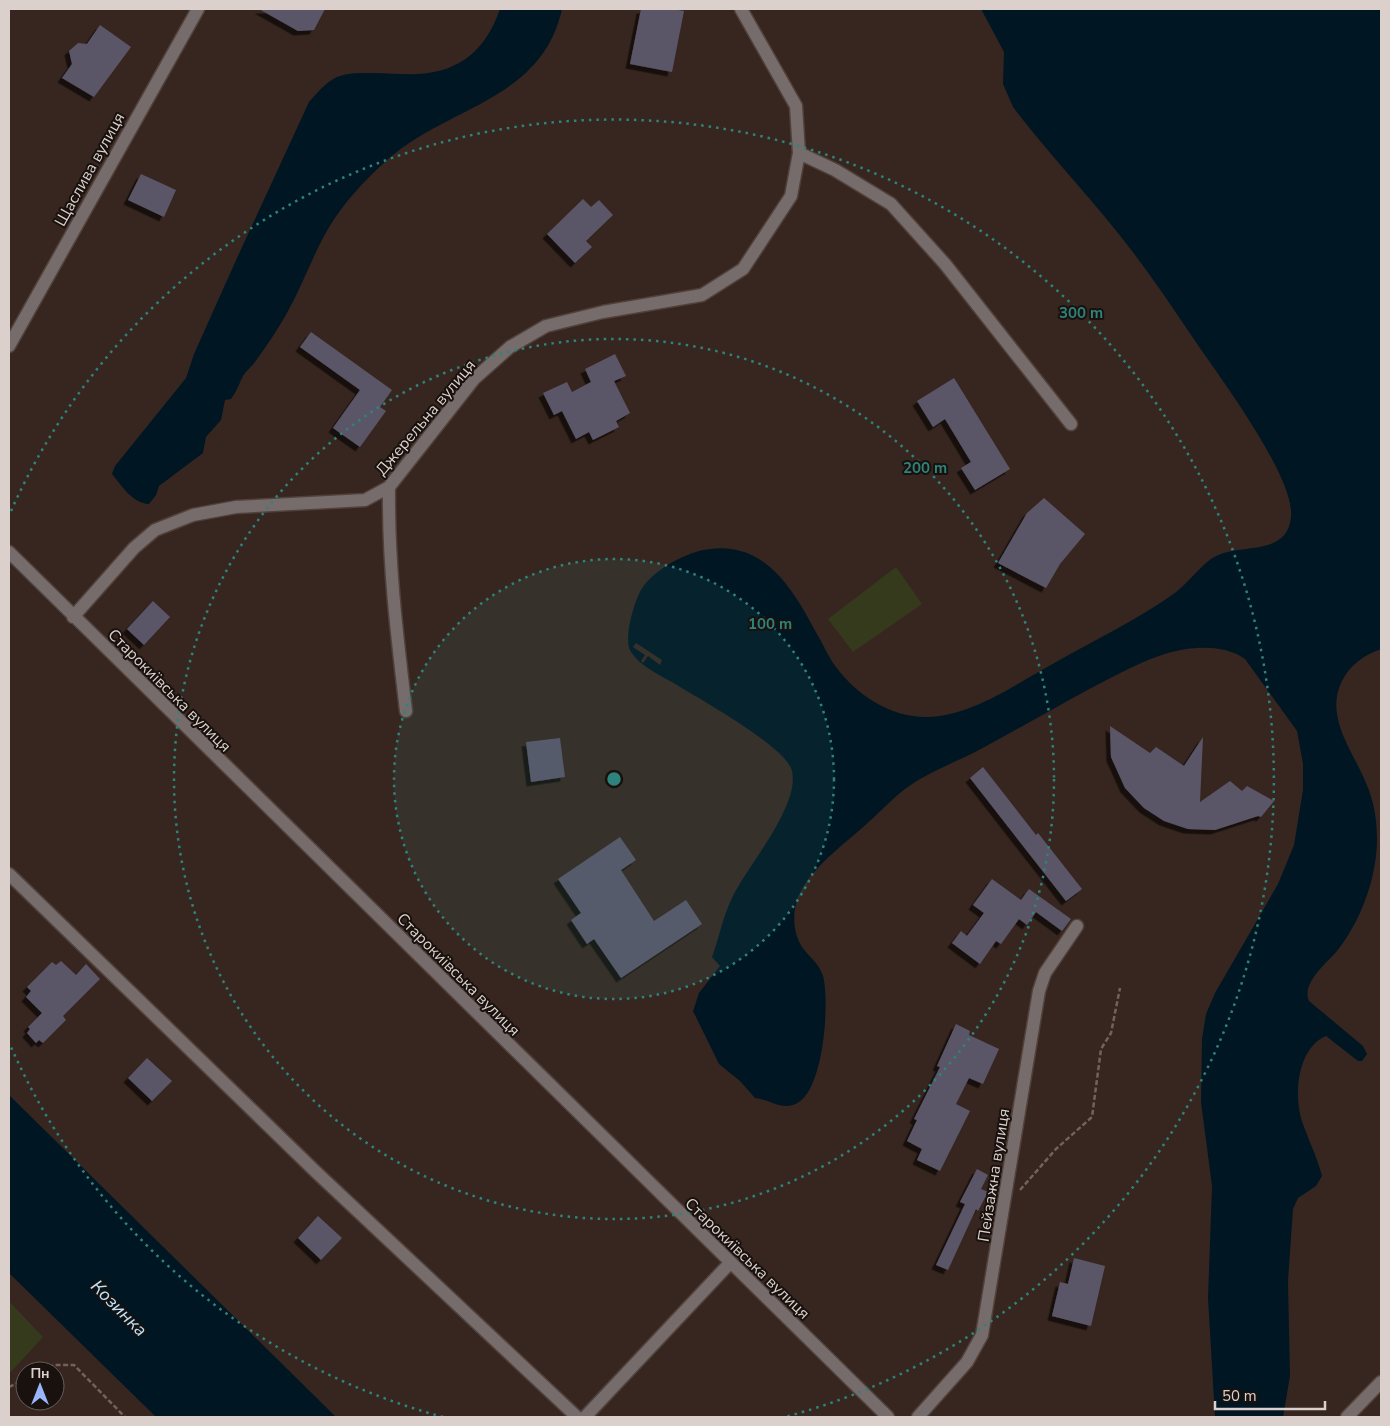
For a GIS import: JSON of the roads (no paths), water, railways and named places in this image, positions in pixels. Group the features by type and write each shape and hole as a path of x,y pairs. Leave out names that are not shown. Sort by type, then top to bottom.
{"street":[{"name":"Щаслива вулиця","path":"9,346 198,9"},
{"name":"Джерельна вулиця","path":"73,617 134,548 155,530 193,515 236,507 365,500 389,487 474,379 510,347 546,326 603,312 702,295 743,269 791,196 799,153 796,106 741,9"},
{"path":"799,153 835,170 891,204 945,264 1071,424"},
{"path":"389,487 388,534 393,602 406,711"},
{"name":"Старокиївська вулиця","path":"9,552 888,1417"},
{"path":"9,874 316,1172 583,1417 730,1263"},
{"name":"Пейзажна вулиця","path":"918,1417 967,1362 982,1335 1007,1196 1039,991 1045,973 1077,926"},
{"path":"1347,1417 1381,1382"}],"water":[{"path":"500,9 562,9 551,40 535,64 514,83 490,99 411,142 387,160 355,192 328,229 277,330 243,376 231,399 225,400 221,420 206,437 203,453 159,486 156,495 149,504 137,501 112,474 115,466 186,378 194,354 309,102 325,85 342,75 361,73 417,74 447,69 470,56 479,47 487,36"},
{"path":"981,9 1381,9 1381,649 1369,654 1349,670 1337,694 1336,708 1342,734 1366,783 1373,804 1377,839 1376,853 1371,883 1360,912 1346,939 1312,980 1307,994 1309,1001 1363,1046 1367,1054 1362,1061 1358,1061 1326,1036 1309,1050 1300,1072 1298,1096 1301,1118 1322,1176 1316,1186 1298,1198 1293,1209 1288,1281 1290,1376 1283,1417 1215,1417 1208,1298 1212,1186 1201,1102 1202,1039 1206,1014 1215,993 1278,884 1294,845 1303,790 1303,764 1297,731 1245,659 1228,651 1197,648 1168,653 1130,668 914,783 896,796 863,828 823,862 806,882 797,899 794,913 796,934 799,941 819,967 823,976 826,1006 825,1026 818,1068 812,1085 803,1098 793,1105 783,1106 755,1098 740,1081 719,1064 693,1011 699,993 720,966 712,957 729,905 739,885 771,836 788,802 792,785 792,771 775,749 758,736 719,710 649,669 633,655 628,644 628,637 635,603 646,583 659,571 683,557 699,551 721,548 741,551 758,558 786,584 808,618 833,663 854,687 887,709 913,716 926,717 961,711 994,697 1158,604 1177,591 1211,559 1233,551 1271,544 1280,539 1287,530 1291,517 1289,499 1280,476 1267,450 1233,396 1161,291 1118,233 1013,107 1003,84 1004,52"},
{"name":"Козинка","path":"9,1095 336,1417 156,1417 9,1273"}]}
